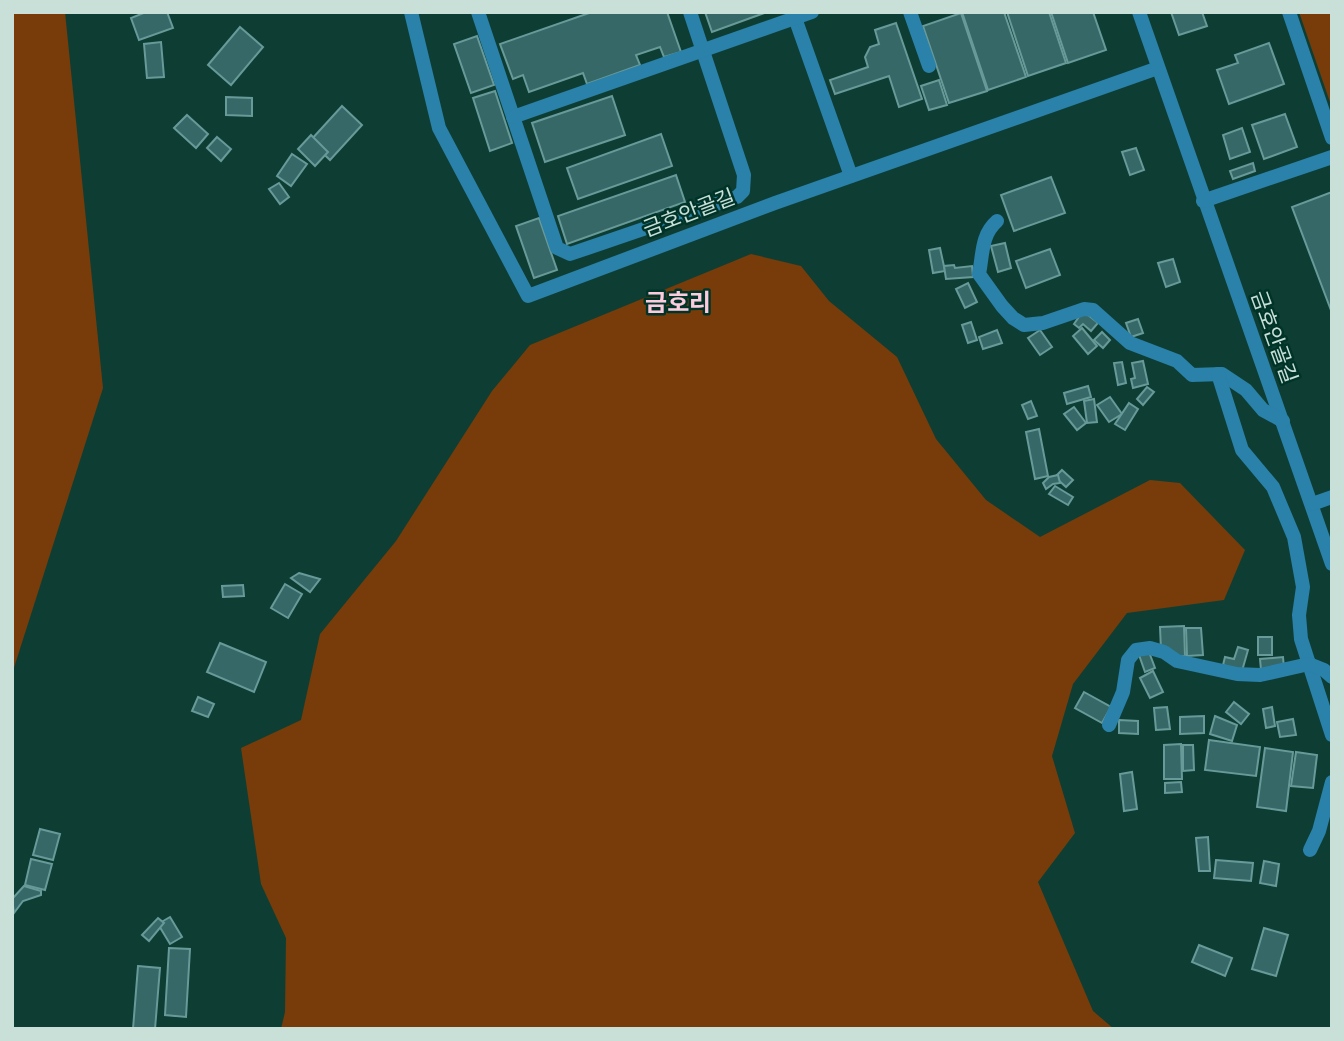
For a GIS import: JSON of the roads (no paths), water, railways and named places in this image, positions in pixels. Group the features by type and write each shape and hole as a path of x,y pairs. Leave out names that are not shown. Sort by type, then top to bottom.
{"street":[{"name":"금호안골길","path":"411,12 439,128 528,296 851,176 1158,68"},
{"path":"478,12 557,248 570,254 737,197 743,191 744,175 690,12"},
{"path":"513,117 812,12"},
{"path":"910,12 929,66"},
{"name":"금호안골길","path":"1139,12 1332,565"},
{"path":"1289,12 1332,138"},
{"path":"795,18 851,176"},
{"path":"1203,201 1332,157"},
{"name":"금호안골길","path":"998,221 989,229 984,240 979,274 1013,318 1024,325 1042,323 1084,309 1093,310 1130,343 1177,361 1192,374 1222,374 1245,390 1263,410 1283,421"},
{"path":"1218,374 1242,450 1273,487 1294,537 1303,587 1299,615 1301,639 1332,736"},
{"path":"1312,504 1332,497"},
{"path":"1110,725 1124,692 1128,660 1136,650 1150,648 1164,652 1177,661 1237,674 1260,675 1309,664 1324,670 1332,677"},
{"path":"1310,850 1319,831 1332,782"}],"district":[{"name":"금호리","path":"678,303"}]}
